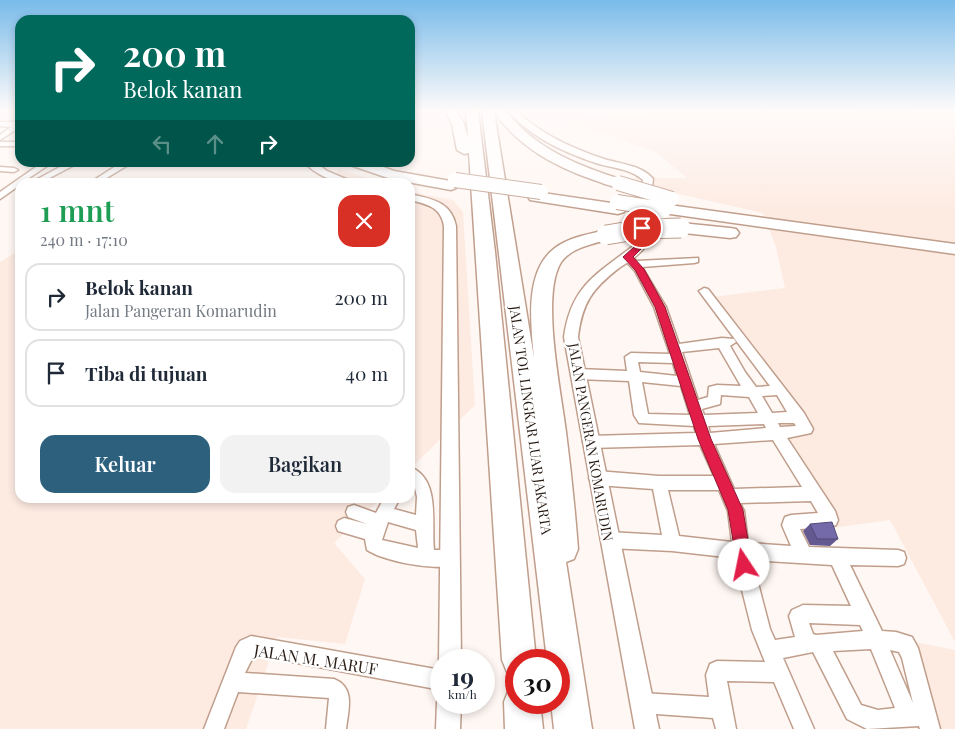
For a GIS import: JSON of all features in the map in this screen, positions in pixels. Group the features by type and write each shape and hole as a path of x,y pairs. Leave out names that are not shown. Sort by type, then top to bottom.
{"highway":[{"path":"463,145 486,252"},
{"name":"JALAN TOL LINGKAR LUAR JAKARTA","path":"475,145 486,252 518,649"},
{"name":"JALAN TOL LINGKAR LUAR JAKARTA","path":"493,145 573,729"},
{"path":"535,145 579,170 618,183 666,207 955,256"},
{"path":"369,167 391,175 618,205 666,207 955,249"},
{"path":"383,167 453,182"},
{"path":"563,646 563,553 542,296 549,266 556,257 573,245 606,235 642,229 681,228 900,248"},
{"path":"523,714 524,729"}],"street":[{"name":"JALAN PANGERAN KOMARUDIN","path":"564,145 599,160 644,174 648,179 640,244 631,260 598,277 590,285 579,303 573,323 572,337 590,442 647,729"},
{"path":"24,178 41,167"},
{"path":"44,178 67,167"},
{"path":"102,178 120,167"},
{"path":"315,167 337,178"},
{"path":"0,169 14,170"},
{"path":"0,196 15,184"},
{"path":"0,196 15,191"},
{"path":"415,198 438,205 447,212 449,217 450,649"},
{"path":"631,260 694,260"},
{"path":"631,260 660,307 705,439 736,510 742,551 755,611 769,651 804,729"},
{"path":"590,442 705,439 804,431 806,429 780,390 740,341 704,291"},
{"path":"740,341 722,342 675,354 632,357 630,362 641,415 644,419 696,413 767,418 799,417"},
{"path":"722,342 740,376 753,392 830,520 791,522 790,525 803,553"},
{"path":"578,374 633,376 685,382"},
{"path":"740,376 767,374"},
{"path":"696,413 715,400 716,391 753,392 780,390"},
{"path":"597,478 727,490 814,494"},
{"path":"415,481 423,488 426,496 424,525 427,558"},
{"path":"659,483 672,543"},
{"path":"390,503 379,524 373,544 379,548 427,558 450,558"},
{"path":"354,512 379,524"},
{"path":"344,526 379,524 424,525"},
{"path":"609,540 672,543 742,551 898,558"},
{"path":"837,556 877,641 922,722"},
{"path":"866,616 803,614 798,616 812,643 854,712 877,724 922,722"},
{"path":"769,651 812,643 897,641 905,644 911,655 922,722"},
{"name":"JALAN M. MARUF","path":"214,729 243,654 252,645 430,678"},
{"path":"726,729 721,708 717,671 778,672"},
{"path":"232,682 334,689 340,698 336,729"},
{"path":"642,703 721,708"},
{"path":"448,729 449,714"}],"shaded area":[{"path":"636,145 955,145 955,642 890,520 825,529 775,439 804,435 704,298 785,288 776,247 763,213 635,184 636,171 660,178 687,178 656,152"},
{"path":"338,169 366,178 336,178"},
{"path":"415,193 453,200 463,212 475,405 415,464"},
{"path":"15,253 15,503 376,503 334,543 365,579 345,644 277,637 246,729 0,729 0,262"},
{"path":"900,639 955,650 955,729 923,729"}],"building":[{"path":"832,522 838,539 817,539 810,524"}],"route":[{"path":"642,228 638,248 627,257 636,264 660,307 705,439 736,510 744,565"}]}
